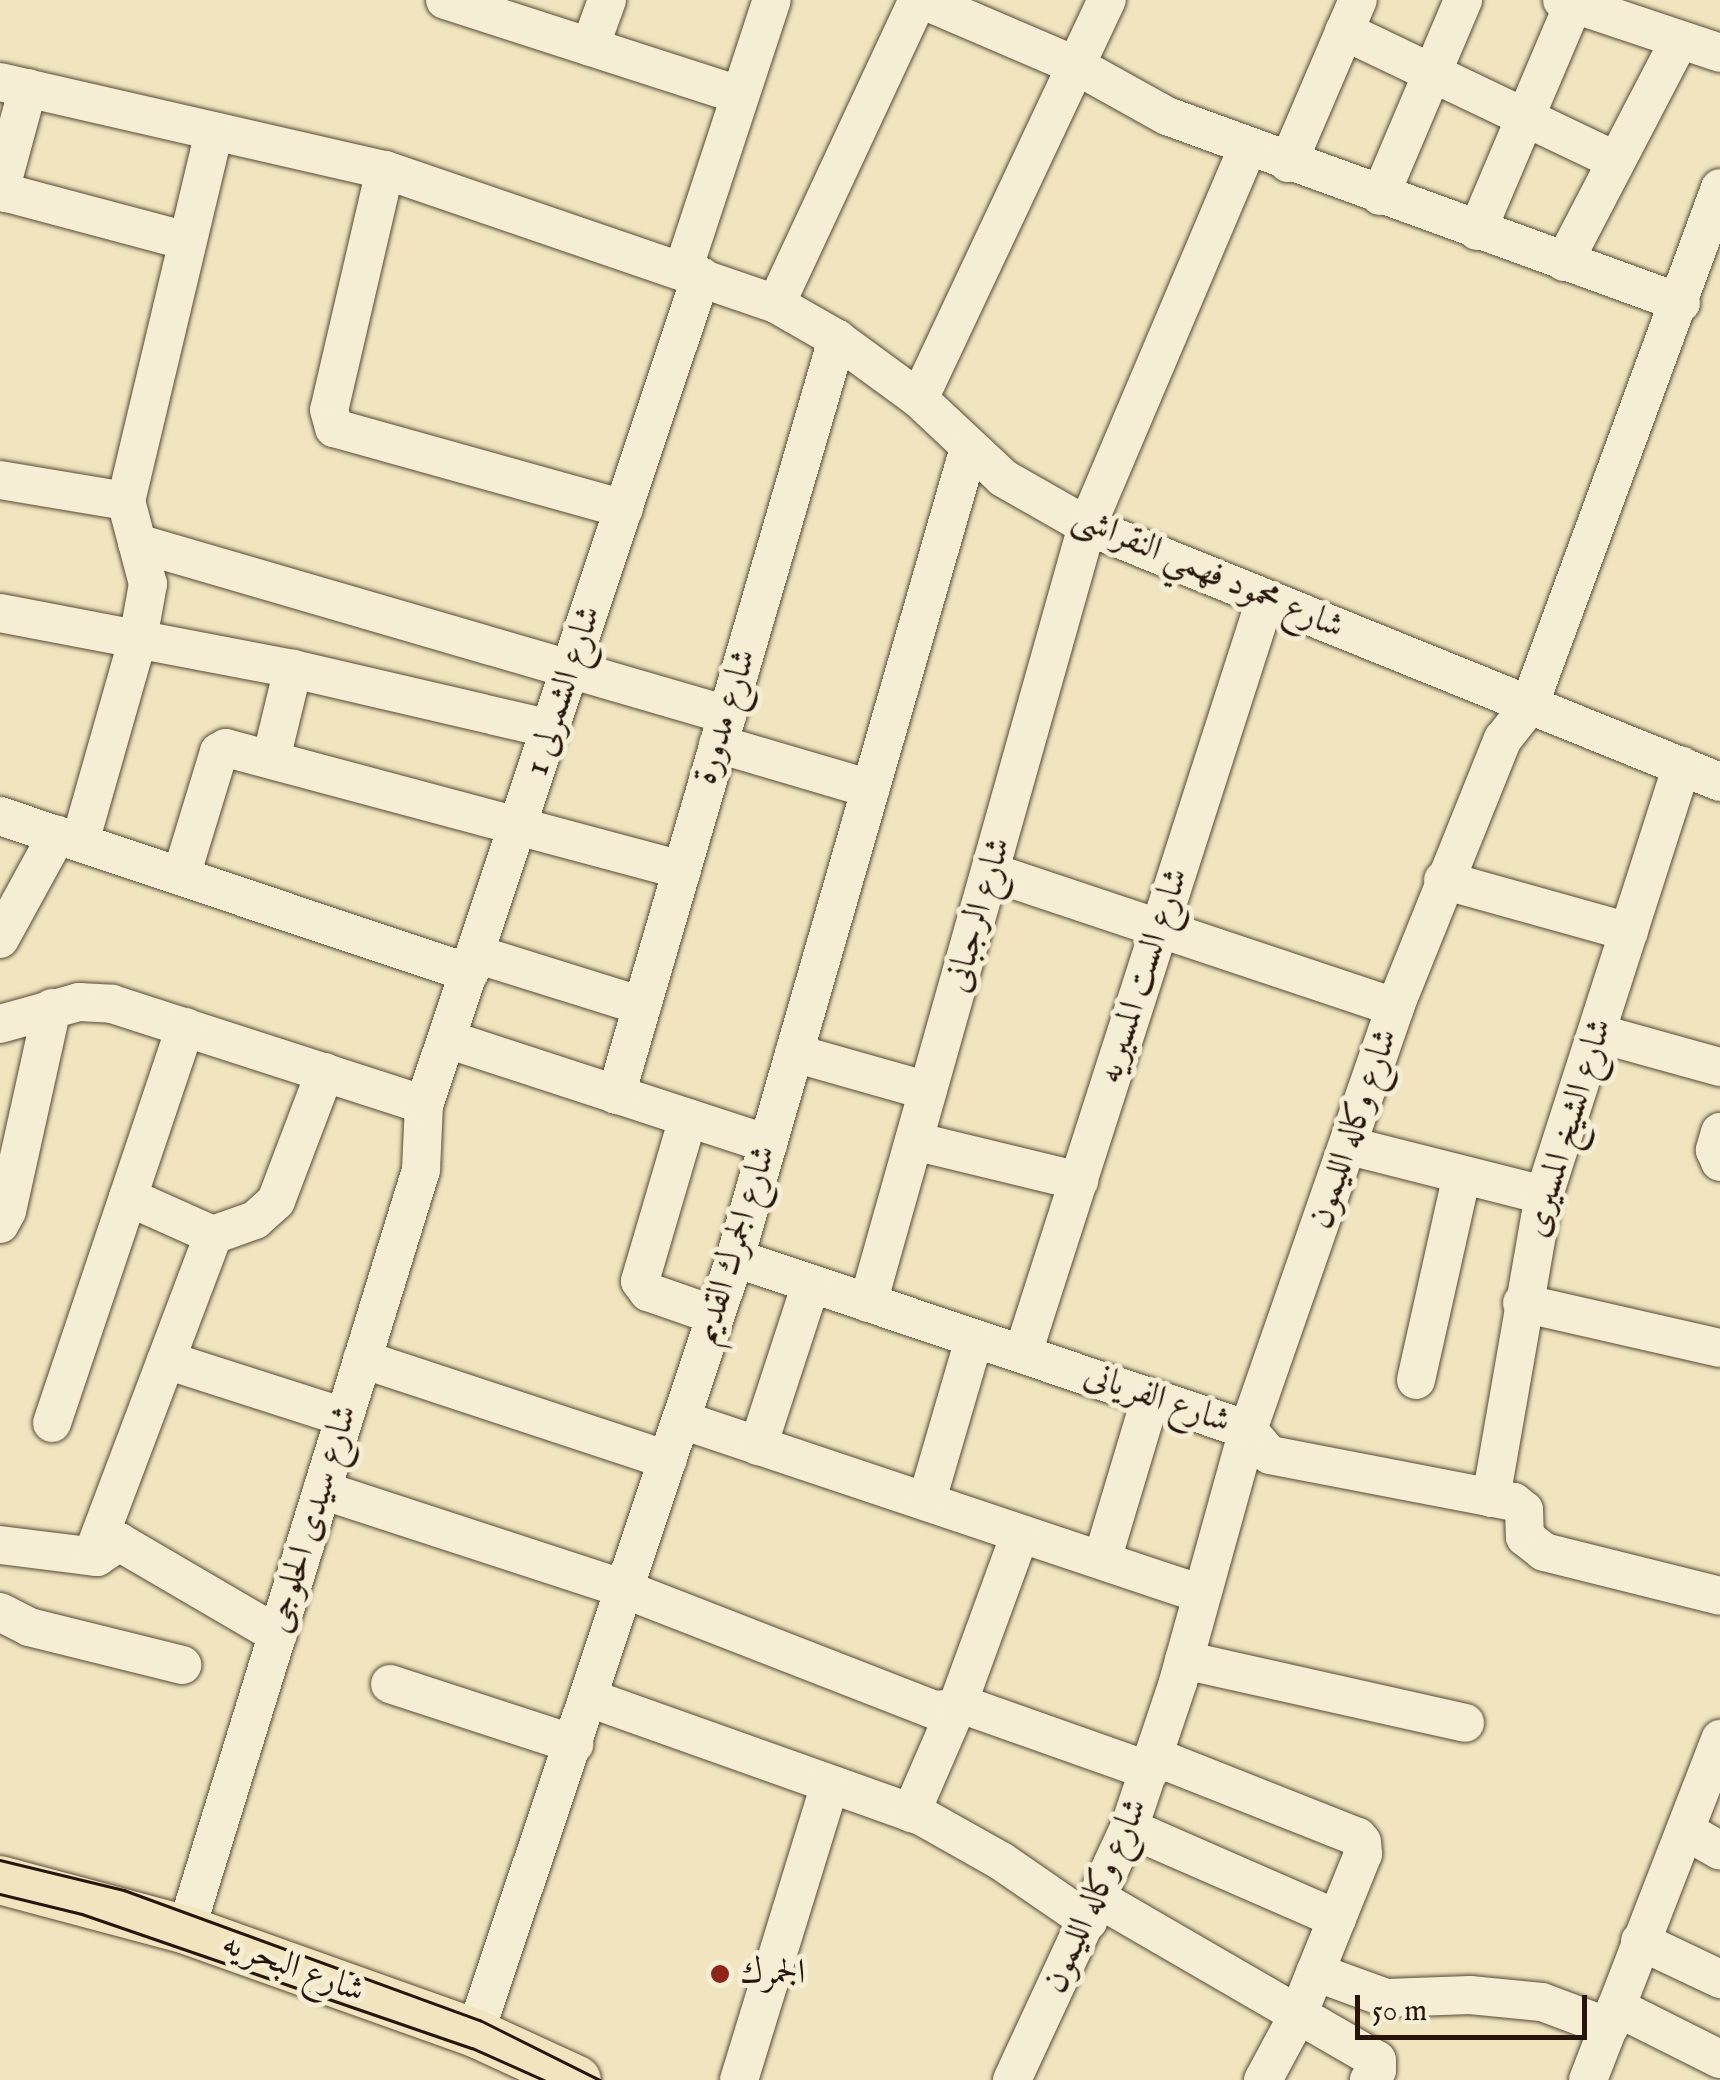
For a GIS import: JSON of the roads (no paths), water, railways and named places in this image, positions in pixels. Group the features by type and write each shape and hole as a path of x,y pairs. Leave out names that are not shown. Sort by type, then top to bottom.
{"main road":[{"name":"شارع البحريه","path":"0,1880 186,1930 475,2033 577,2080"}],"street":[{"path":"444,0 740,95"},
{"path":"590,47 607,0"},
{"name":"شارع الشمرلى 1","path":"424,1105 624,509 740,95 772,0"},
{"path":"776,304 921,0 1077,66 1167,116 1681,303"},
{"path":"918,399 1107,0"},
{"path":"1380,196 1463,0"},
{"path":"1477,231 1570,2 1720,53"},
{"path":"1288,163 1351,16 1430,76 1616,161"},
{"path":"1564,262 1679,41"},
{"path":"14,85 3,180 7,194 186,241"},
{"name":"شارع محمود فهمي النقراشى","path":"14,85 385,170 776,304 837,339 918,399 1003,478 1087,526 1720,782"},
{"path":"0,939 69,838 138,639 148,584 126,500 214,131"},
{"name":"شارع الرجبانى","path":"868,1303 1087,526 1248,147"},
{"path":"385,170 329,410 334,428 624,509"},
{"name":"شارع وكاله الليمون","path":"1012,2080 1129,1828 1184,1660 1248,1430 1350,1146 1395,1006 1442,880 1503,739 1529,706 1681,303 1720,188"},
{"name":"شارع مدورة","path":"616,1094 837,339"},
{"name":"شارع الجمرك القديم","path":"475,2033 735,1258 970,448"},
{"path":"0,480 126,500"},
{"path":"137,543 570,670 871,788"},
{"name":"شارع الست المسيريه","path":"1023,1353 1265,600"},
{"path":"0,613 292,669 551,728"},
{"path":"270,759 292,669"},
{"path":"180,876 220,752 231,748 682,870"},
{"name":"شارع الشيخ المسيرى","path":"1491,1498 1522,1303 1544,1195 1682,766"},
{"path":"0,816 180,876 472,964 642,1006"},
{"path":"992,872 1395,1006"},
{"path":"1442,880 1629,932"},
{"path":"0,1024 79,1002 112,1004 424,1105"},
{"path":"0,1224 7,1211 52,1008"},
{"path":"52,1423 185,1027"},
{"path":"1597,1033 1720,1067"},
{"path":"447,1039 768,1144"},
{"path":"794,1053 928,1092"},
{"path":"128,1198 213,1235 255,1220 276,1201 324,1072"},
{"name":"شارع سيدى الحلوجى","path":"186,1930 421,1170 424,1105"},
{"path":"688,1118 640,1281 648,1292 714,1315"},
{"path":"1720,1132 1715,1150 1720,1162"},
{"path":"914,1141 1078,1181"},
{"path":"1350,1146 1544,1195"},
{"path":"1416,1380 1462,1175"},
{"path":"92,1556 213,1235"},
{"name":"شارع الفريانى","path":"735,1258 1248,1430 1270,1455 1520,1506 1526,1537 1544,1552 1720,1596"},
{"path":"758,1446 811,1284"},
{"path":"1522,1303 1720,1348"},
{"path":"927,1500 974,1338"},
{"path":"362,1359 668,1460"},
{"path":"166,1360 344,1418"},
{"path":"1102,1560 1151,1398"},
{"path":"682,1420 1201,1594"},
{"path":"322,1490 624,1589 935,1710 969,1707 1151,1764 1358,1837 1362,1854 1337,1919 1298,2015 1262,2080"},
{"path":"911,1813 956,1709 1020,1534"},
{"path":"0,1545 92,1556 119,1542 278,1636"},
{"path":"0,1612 30,1627 182,1666"},
{"path":"1184,1660 1465,1723"},
{"path":"390,1684 574,1744"},
{"path":"589,1698 911,1813 1377,2060 1378,2070 1369,2080"},
{"path":"1588,2080 1720,1739"},
{"path":"738,2080 830,1785"},
{"path":"1129,1828 1337,1919"},
{"path":"1686,1831 1720,1851"},
{"path":"1640,1941 1720,1979"},
{"path":"1315,1972 1386,1998 1470,1995 1542,2002 1612,2017 1712,2065"}],"tram line":[{"path":"0,1860 124,1890 480,2020 600,2080"},
{"path":"0,1894 82,1914 472,2048 544,2080"}],"place":[{"name":"الجمرك","path":"720,1974"}]}
